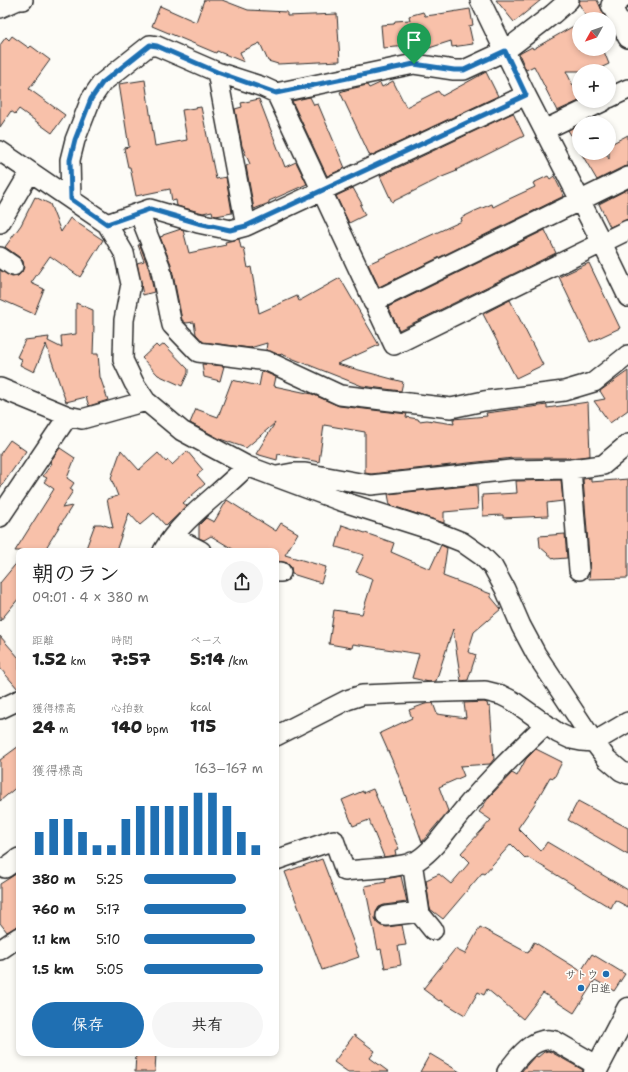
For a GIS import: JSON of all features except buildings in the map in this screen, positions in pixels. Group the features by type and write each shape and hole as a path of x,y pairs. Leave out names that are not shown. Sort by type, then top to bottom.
{"main road":[{"path":"597,1069 628,1009"}],"street":[{"path":"0,8 18,0 23,0"},
{"path":"480,0 526,95 602,242 628,297"},
{"path":"71,199 70,160 75,140 91,99 102,83 150,45 157,46 217,72 276,93 414,64 464,70 505,51 569,0"},
{"path":"621,0 611,5 628,38"},
{"path":"217,72 246,226"},
{"path":"616,95 628,89"},
{"path":"276,93 394,345 628,230"},
{"path":"107,224 150,209 198,223 230,230 246,226 526,95"},
{"path":"544,130 590,108"},
{"path":"0,151 107,224 124,253 131,284 124,320 123,360 134,383 146,401 182,431 247,466 341,501 432,530 462,542 482,556 493,567 506,589 521,626 536,654 594,742 607,759 621,771 628,774"},
{"path":"0,223 30,172"},
{"path":"374,302 628,177"},
{"path":"139,213 160,266 172,325 198,352 267,361 340,395 451,408 484,401 564,391 594,382 628,355"},
{"path":"0,388 68,416 82,419 146,401"},
{"path":"0,517 68,416"},
{"path":"275,476 305,473 371,485 511,470 571,468 603,465 628,444"},
{"path":"187,548 168,544 183,525 236,478 247,466"},
{"path":"571,468 579,570"},
{"path":"279,734 347,700 362,695 410,693 485,691 501,695 513,701 558,733 571,739 581,741 594,742 628,722"},
{"path":"0,708 16,701"},
{"path":"279,859 334,840 345,871 383,867 417,860 435,844 465,807 546,724"},
{"path":"412,862 420,912 433,930"},
{"path":"386,916 420,912"},
{"path":"0,950 16,940"},
{"path":"507,1072 523,1053 541,1040 547,1038 555,1041 597,1069"}],"place":[{"name":"サトウ","path":"606,974"},
{"name":"日進","path":"581,988"}],"route":[{"path":"150,45 157,46 217,72 263,87 276,93 398,66 414,64 464,70 505,51 526,95 246,226 230,230 198,223 150,209 107,224 71,199 70,160 75,140 91,99 102,83 150,45"}]}
